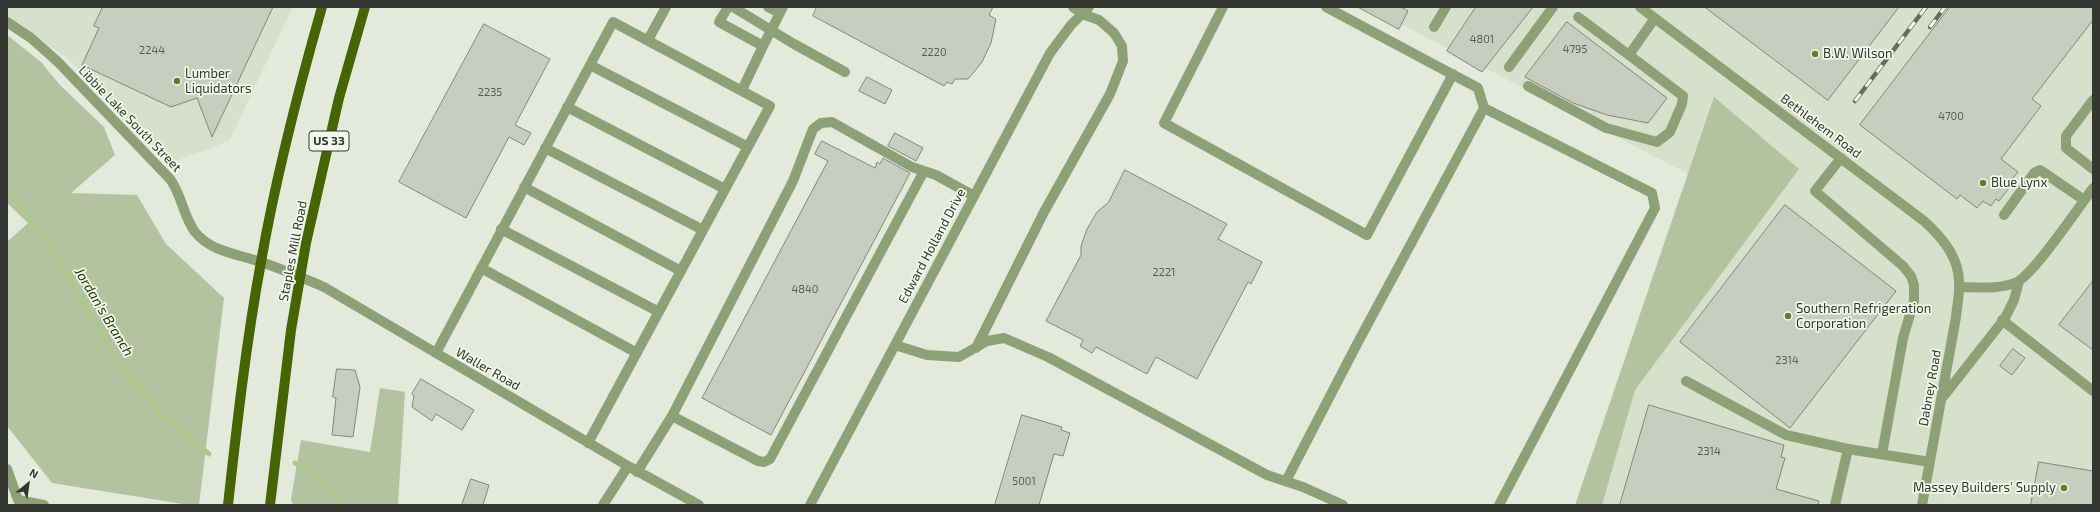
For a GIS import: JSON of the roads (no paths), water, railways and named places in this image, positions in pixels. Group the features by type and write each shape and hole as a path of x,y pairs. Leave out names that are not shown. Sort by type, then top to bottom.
{"main road":[{"path":"228,505 252,315 261,262 283,152 322,7"},
{"name":"Staples Mill Road","path":"270,505 300,276 339,98 365,7"}],"street":[{"path":"648,40 666,7"},
{"path":"728,7 719,22 763,46"},
{"path":"733,7 772,29 794,44 845,72"},
{"path":"742,90 782,10 768,7"},
{"path":"976,348 1044,212 1110,94 1123,61 1122,46 1114,34 1099,20 1085,11 1073,7"},
{"path":"1223,7 1164,123 1368,235 1453,74"},
{"path":"1286,482 1361,337 1484,108 1478,88 1326,7"},
{"path":"1434,27 1446,7"},
{"path":"1509,67 1553,7"},
{"name":"Bethlehem Road","path":"1640,7 1841,158 1937,233 1954,260 1959,280 1959,287"},
{"name":"Edward Holland Drive","path":"810,505 1050,53 1085,11"},
{"path":"1528,86 1606,128 1657,142 1670,132 1682,104 1683,96 1578,17"},
{"path":"1629,55 1655,18"},
{"name":"Libbie Lake South Street","path":"7,22 31,38 58,62 170,179 180,196 190,224 201,238 217,249 261,262"},
{"path":"436,353 544,148 613,22 770,106 588,443"},
{"path":"590,65 748,146"},
{"path":"2093,100 2066,136 2066,148 2093,168"},
{"path":"567,107 725,189"},
{"path":"1484,108 1652,193 1655,208 1499,505"},
{"path":"638,472 672,416 793,180 813,129 822,123 832,122 912,167 936,175 974,196"},
{"path":"544,148 703,230"},
{"path":"1841,158 1815,191 1903,266 1911,276 1914,285 1914,301 1903,338 1882,454"},
{"path":"2004,215 2034,173 2040,170 2084,200"},
{"path":"672,416 758,461 764,462 770,459 924,171"},
{"path":"524,187 681,271"},
{"path":"1941,399 2012,306 2019,282 2039,260 2093,188"},
{"path":"502,229 659,312"},
{"name":"Waller Road","path":"261,262 300,276 324,287 588,443 699,505"},
{"path":"481,268 637,353"},
{"path":"1959,287 1990,288 2019,282"},
{"name":"Dabney Road","path":"1922,505 1959,287"},
{"path":"2002,320 2093,391"},
{"path":"895,345 927,356 959,357 987,341 1004,338 1048,357 1267,475 1343,505"},
{"path":"1686,381 1786,435 1848,449 1930,462"},
{"path":"1834,505 1848,449"},
{"path":"603,505 628,466"},
{"path":"7,469 18,502 44,505"}],"waterway":[{"name":"Jordan's Branch","path":"7,189 30,217 75,287 116,359 159,412 209,454"},
{"name":"Jordan's Branch","path":"295,463 307,470 343,505"}],"railway":[{"path":"1855,101 1926,7"},
{"path":"1930,27 1945,7"}],"place":[{"name":"B.W. Wilson","path":"1815,54"},
{"name":"Lumber Liquidators","path":"177,81"},
{"name":"Blue Lynx","path":"1983,183"},
{"name":"Southern Refrigeration Corporation","path":"1788,316"},
{"name":"Massey Builders' Supply","path":"2064,488"}]}
